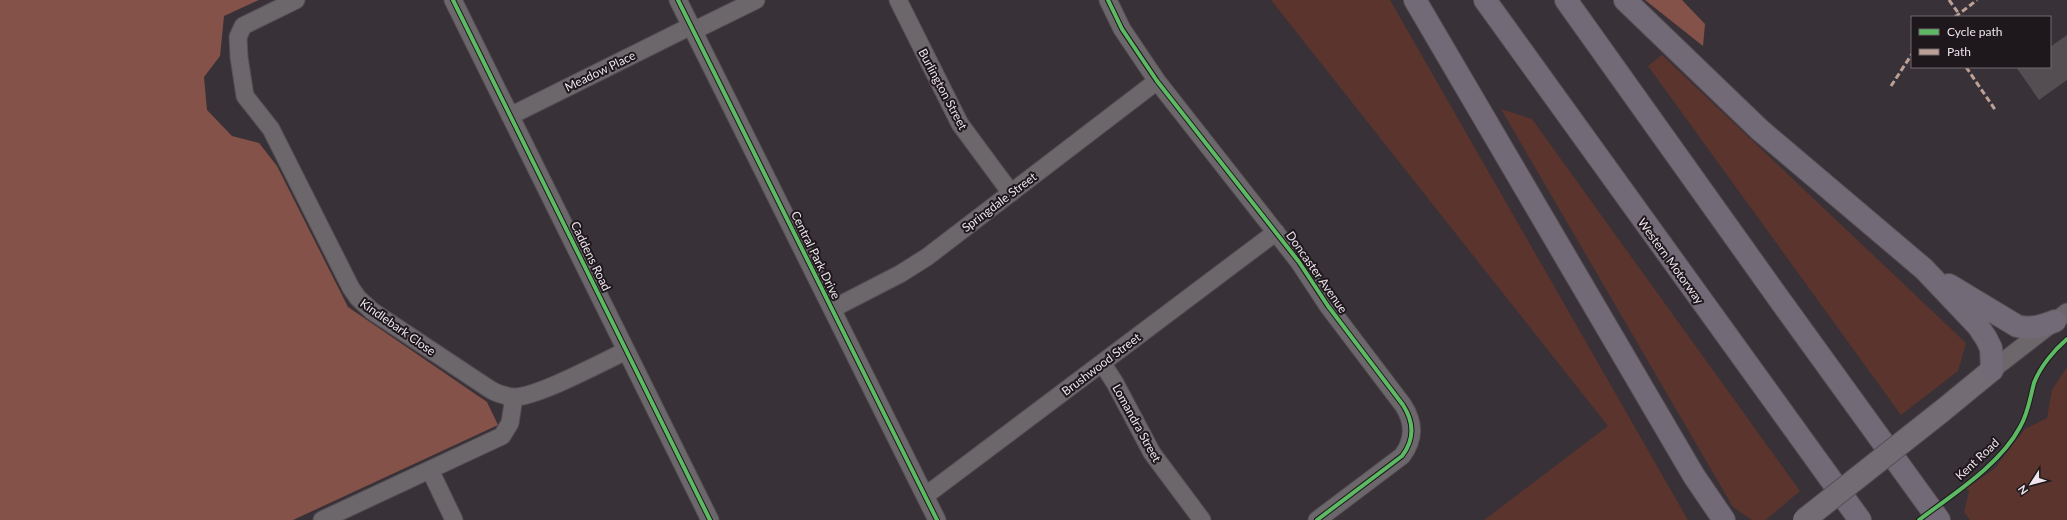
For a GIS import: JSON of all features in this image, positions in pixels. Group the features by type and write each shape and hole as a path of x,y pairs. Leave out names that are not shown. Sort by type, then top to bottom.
{"highway":[{"path":"1415,0 1694,476 1724,520"},
{"name":"Western Motorway","path":"1485,0 1860,520"},
{"path":"1566,0 1777,297 1939,520"},
{"path":"1625,0 1760,130 1924,269 1978,326 1991,348 1992,370"},
{"path":"1924,269 2017,326 2026,328 2038,327 2061,316"},
{"path":"1694,476 1709,520"}],"main road":[{"path":"1804,520 1992,370"}],"street":[{"name":"Kindlebark Close","path":"296,0 243,26 238,37 239,57 245,96 271,129 358,298 372,311 488,388 514,397"},
{"name":"Caddens Road","path":"453,0 710,520"},
{"name":"Central Park Drive","path":"678,0 937,520"},
{"name":"Meadow Place","path":"510,116 692,28 756,0"},
{"name":"Burlington Street","path":"898,0 960,124 1011,192"},
{"name":"Doncaster Avenue","path":"1108,0 1122,29 1157,81 1306,271 1328,306 1403,404 1410,418 1412,425 1410,442 1402,456 1317,520"},
{"name":"Springdale Street","path":"832,309 913,266 1157,81"},
{"name":"Brushwood Street","path":"925,496 1276,232"},
{"path":"1992,370 2061,316"},
{"path":"322,520 502,436 510,423 514,397 536,392 626,350"},
{"name":"Lomandra Street","path":"1102,363 1116,383 1152,453 1202,520"},
{"path":"430,470 454,520"}],"shaded area":[{"path":"0,0 259,0 224,16 220,56 204,77 207,110 232,136 259,143 277,166 348,307 487,402 498,425 293,520 0,520"},
{"path":"1271,0 1390,0 1688,520 1484,520 1608,426"},
{"path":"1645,0 1682,0 1705,24 1703,46"},
{"path":"1662,55 1966,343 1958,371 1901,415 1648,66"},
{"path":"1501,109 1532,119 1800,491 1766,520 1752,520 1733,507"},
{"path":"2067,367 2067,520 1970,520 1964,512 1969,492 1967,488 1994,469 2025,429 2047,418 2052,390"}],"building":[{"path":"2067,35 2067,80 2039,100 2017,68 2051,68 2051,46"}],"marked path":[{"path":"1949,0 1959,14"},
{"path":"1956,16 1977,0"},
{"path":"1891,86 1911,56"},
{"path":"1967,68 1996,111"}],"cycle path":[{"path":"453,0 710,520"},
{"path":"678,0 937,520"},
{"path":"1108,0 1122,29 1157,81 1299,262 1328,306 1407,411 1412,430 1409,443 1402,456 1317,520"},
{"name":"Kent Road","path":"1919,520 1975,478 2001,454 2011,441 2025,417 2034,383 2040,371 2057,348 2067,339"}]}
